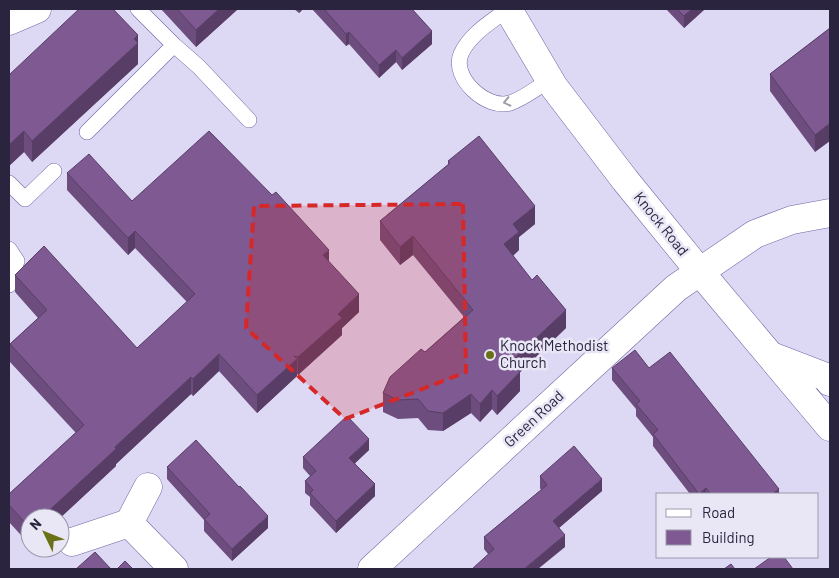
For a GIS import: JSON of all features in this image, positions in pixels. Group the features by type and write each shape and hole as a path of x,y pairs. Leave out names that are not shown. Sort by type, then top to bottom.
{"main road":[{"path":"9,21 37,9"},
{"name":"Knock Road","path":"508,9 550,80 625,180 830,427"},
{"name":"Green Road","path":"372,569 673,291 739,243 772,225 830,213"},
{"path":"770,356 826,377 830,382"},
{"path":"72,542 129,523 148,487"},
{"path":"129,523 174,569"}],"lane":[{"path":"138,9 249,120"},
{"path":"508,9 474,35 466,45 460,57 464,78 480,95 492,103 502,105 512,103 550,80"},
{"path":"87,132 174,45"},
{"path":"9,182 25,199 54,171"},
{"path":"9,249 18,261 9,285"}],"highlighted area":[{"path":"463,204 466,372 345,419 246,328 254,206"}],"building":[{"path":"79,9 113,9 138,35 134,39 138,43 32,141 24,131 9,145 9,75"},
{"path":"177,9 219,9 196,30"},
{"path":"324,9 412,9 432,31 402,58 396,50 379,65 349,32 346,34"},
{"path":"677,9 692,9 684,16"},
{"path":"830,28 830,123 815,135 770,74"},
{"path":"209,131 272,195 276,192 329,250 323,255 359,294 338,314 342,318 298,357 294,356 297,359 257,395 219,354 193,379 191,377 115,447 116,449 52,508 20,508 20,517 9,505 9,494 84,425 10,344 47,310 15,275 44,246 137,348 195,294 135,231 128,238 67,173 89,154 132,201"},
{"path":"479,136 535,206 513,224 519,232 504,244 532,280 537,275 566,310 512,361 520,372 497,396 492,390 480,404 471,394 443,413 428,411 418,399 398,400 383,393 390,377 421,349 425,352 473,310 413,236 400,247 380,221 450,163 448,161"},
{"path":"635,350 649,368 670,352 779,489 773,493 710,493 706,488 698,493 653,434 658,430 636,404 640,401 612,368"},
{"path":"347,416 369,439 349,458 375,484 336,521 310,493 313,490 305,481 316,471 303,457"},
{"path":"196,440 268,516 232,549 204,519 210,514 167,467"},
{"path":"574,446 602,479 553,521 565,535 524,569 472,569 494,549 484,537 547,485 540,476"},
{"path":"95,552 111,569 76,569"},
{"path":"770,558 785,558 793,569 754,569"},
{"path":"125,561 133,569 117,569"},
{"path":"731,564 735,569 724,569"}],"place":[{"name":"Knock Methodist Church","path":"490,355"}]}
